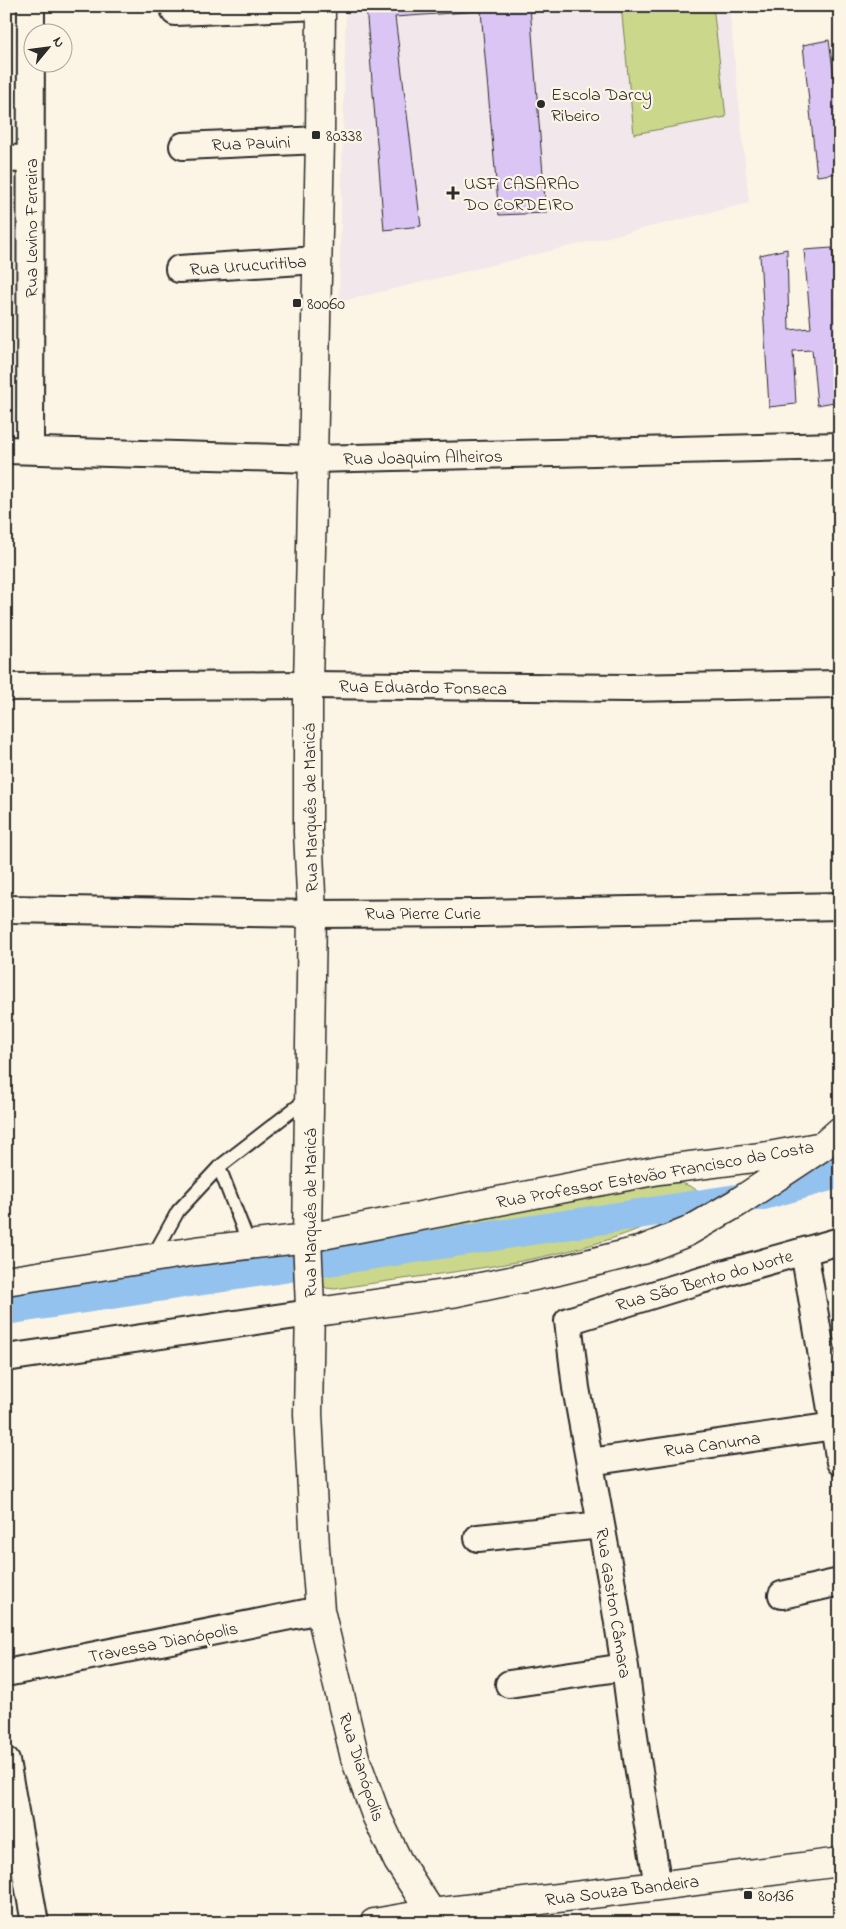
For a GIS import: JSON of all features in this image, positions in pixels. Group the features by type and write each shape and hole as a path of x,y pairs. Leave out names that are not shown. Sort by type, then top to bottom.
{"main road":[{"name":"Rua Marquês de Maricá","path":"320,6 320,140 308,685 308,832 312,914 309,1098 308,1240 310,1310 308,1414 320,1610"},
{"name":"Rua Professor Estevão Francisco da Costa","path":"310,1310 452,1293 558,1271 633,1252 687,1232 737,1203 773,1170 832,1138"},
{"name":"Rua Professor Estevão Francisco da Costa","path":"6,1281 196,1250 308,1240 659,1170 773,1170"},
{"name":"Rua Dianópolis","path":"320,1610 355,1758 376,1816 398,1862 435,1918"},
{"name":"Rua Souza Bandeira","path":"374,1923 435,1918 840,1862"}],"street":[{"name":"Rua Levino Ferreira","path":"18,450 18,158 31,6"},
{"path":"175,12 320,6"},
{"name":"Rua Pauini","path":"183,146 320,140"},
{"name":"Rua Urucuritiba","path":"179,269 317,260"},
{"name":"Rua Joaquim Alheiros","path":"18,450 312,459 840,446"},
{"name":"Rua Eduardo Fonseca","path":"6,687 308,685 629,688 840,684"},
{"name":"Rua Pierre Curie","path":"6,909 312,914 481,913 840,906"},
{"name":"Rua São Bento do Norte","path":"568,1321 701,1280 840,1241"},
{"path":"804,1250 829,1338 834,1426 840,1462"},
{"path":"6,1358 310,1310"},
{"name":"Rua Gaston Câmara","path":"568,1321 576,1388 625,1667 637,1759 658,1886"},
{"name":"Rua Canuma","path":"590,1462 834,1426"},
{"path":"478,1538 601,1525"},
{"path":"782,1594 840,1582"},
{"name":"Travessa Dianópolis","path":"6,1673 320,1610"},
{"path":"509,1684 625,1667"},
{"path":"6,1761 36,1923"}],"lane":[{"path":"151,1258 178,1211 219,1167 309,1098"},
{"path":"219,1167 249,1244"}],"shaded area":[{"name":"Escola Darcy Ribeiro","path":"346,6 729,6 749,203 339,302"}],"green space":[{"path":"621,6 713,6 726,117 634,134"},
{"path":"672,1181 693,1188 704,1196 704,1200 694,1206 624,1234 584,1247 502,1264 335,1289 326,1288 322,1284 321,1262 325,1251 333,1243"}],"building":[{"path":"366,6 543,6 530,7 546,213 499,215 481,11 395,17 421,226 384,230"},
{"path":"829,40 837,100 840,100 840,173 817,176 803,45"},
{"path":"832,248 840,336 840,401 817,405 812,350 793,351 796,404 769,407 760,255 787,249 789,330 811,328 804,250"}],"waterway":[{"path":"6,1310 763,1195 840,1173"}],"place":[{"name":"Escola Darcy Ribeiro","path":"541,104"},
{"name":"80338","path":"316,135"},
{"name":"USF CASARAO DO CORDEIRO","path":"453,193"},
{"name":"80060","path":"297,303"},
{"name":"80136","path":"748,1895"}]}
